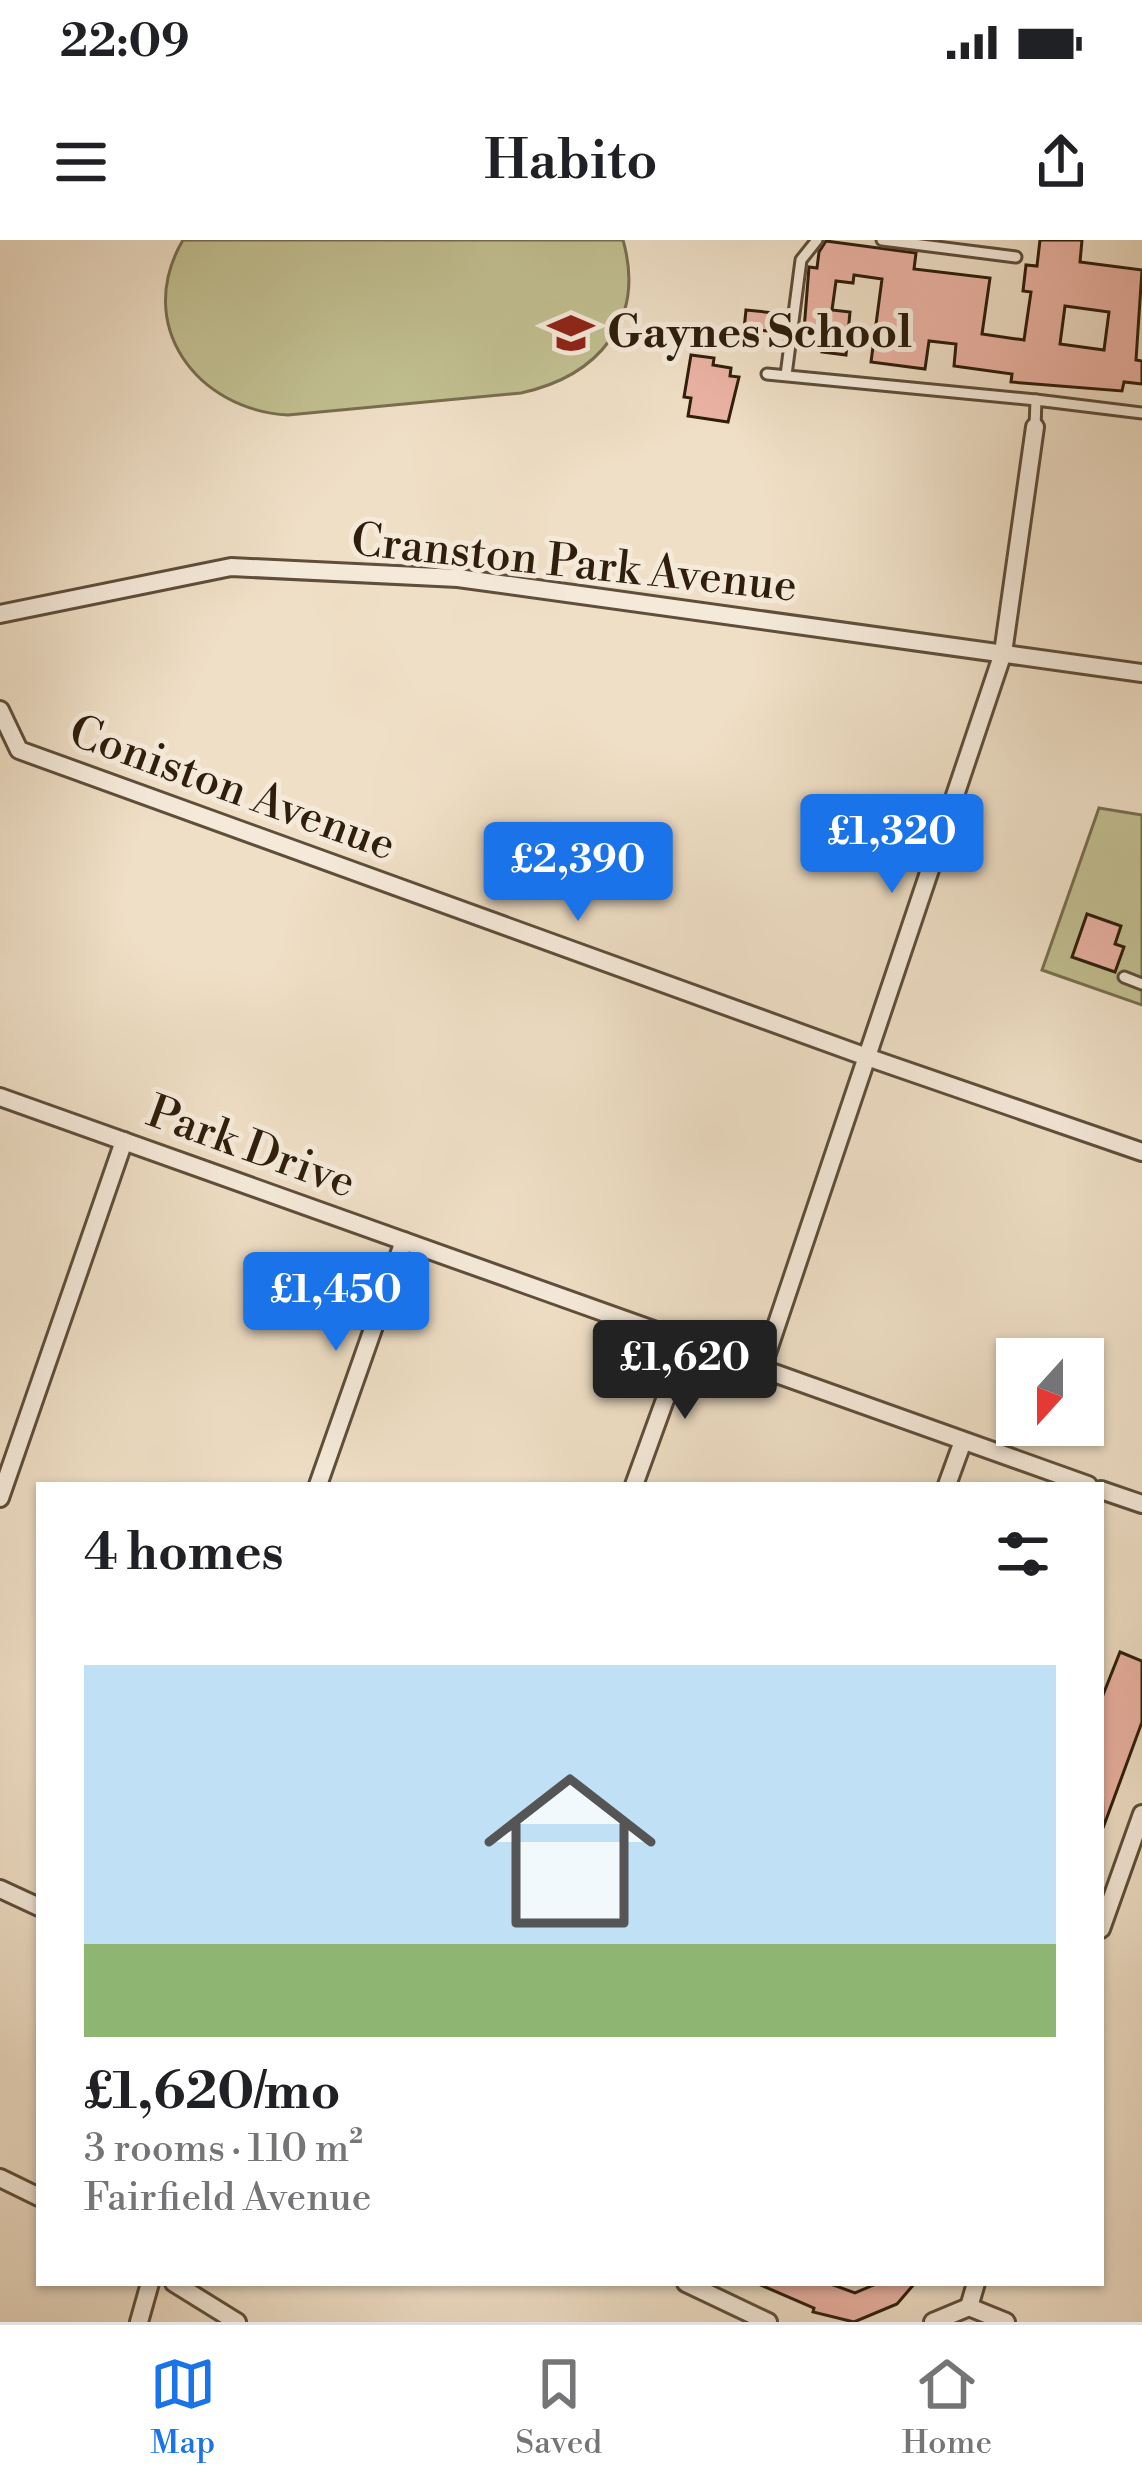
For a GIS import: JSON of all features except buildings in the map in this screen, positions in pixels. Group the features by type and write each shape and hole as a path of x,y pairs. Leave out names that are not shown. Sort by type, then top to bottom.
{"street":[{"path":"762,1368 1004,653 1035,427"},
{"name":"Cranston Park Avenue","path":"0,614 231,567 458,578 1142,673"},
{"name":"Coniston Avenue","path":"0,710 19,751 864,1056 1142,1151"},
{"name":"Park Drive","path":"0,1097 1079,1482"},
{"path":"0,1498 124,1141"},
{"path":"319,1482 404,1241"},
{"path":"635,1482 686,1342"},
{"path":"948,1482 963,1441"},
{"path":"1104,1491 1142,1504"},
{"path":"1104,1921 1142,1814"},
{"path":"0,1889 36,1906"},
{"path":"0,2177 36,2195"},
{"path":"139,2322 149,2286"},
{"path":"179,2286 237,2322"},
{"path":"692,2286 768,2322"},
{"path":"969,2307 975,2286"},
{"path":"934,2322 969,2307 1006,2322"}],"lane":[{"path":"786,375 801,260 818,240"},
{"path":"882,240 1016,257"},
{"path":"767,374 1142,413"},
{"path":"1035,427 1036,400"},
{"path":"1124,977 1142,984"}],"shaded area":[{"path":"183,240 623,240 628,296 610,340 573,373 548,385 521,393 288,415 255,410 226,398 183,358 170,331 166,303 169,272"},
{"path":"1099,808 1142,815 1142,1005 1042,970"}],"place":[{"name":"Gaynes School","path":"571,333"}]}
